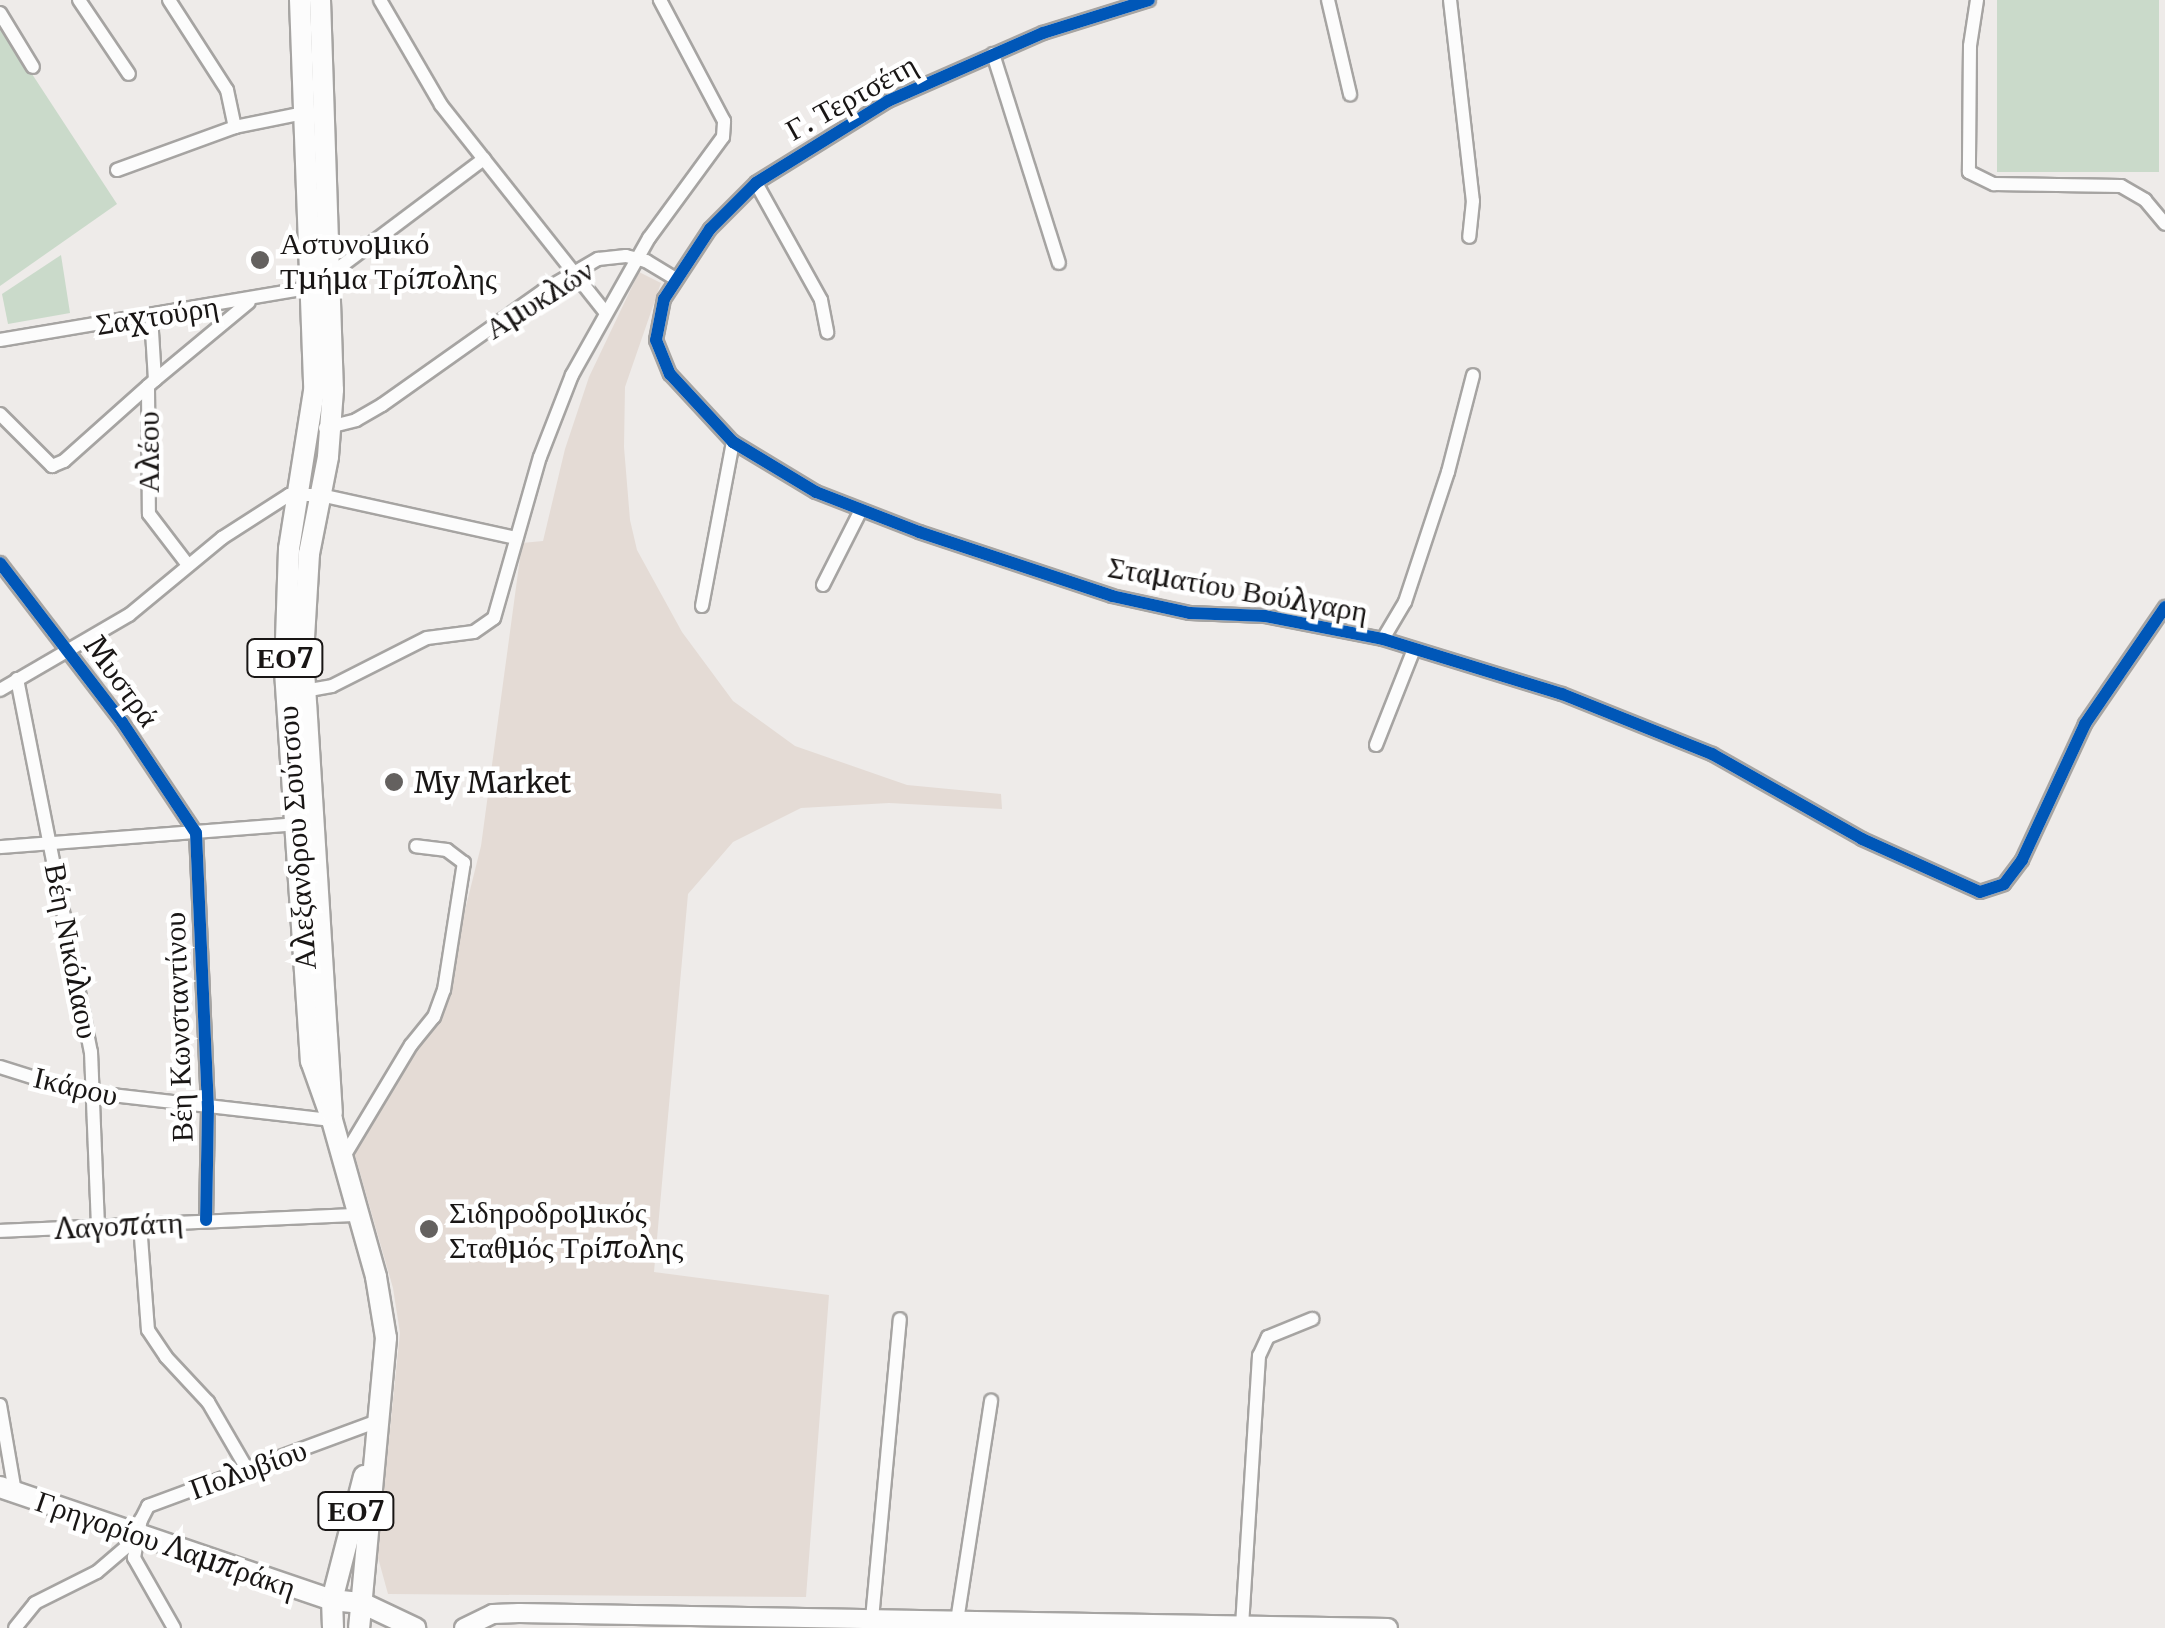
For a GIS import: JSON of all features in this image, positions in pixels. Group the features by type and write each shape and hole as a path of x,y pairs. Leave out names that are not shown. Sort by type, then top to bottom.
{"main road":[{"name":"Αλεξανδρου Σούτσου","path":"300,0 321,428"},
{"name":"Αλεξανδρου Σούτσου","path":"320,0 332,273 321,428 285,603 302,824 332,1056 332,1120 359,1215 386,1338 363,1620"},
{"name":"Αλεξανδρου Σούτσου","path":"302,824 304,604 310,494"},
{"name":"Αλεξανδρου Σούτσου","path":"332,1600 378,1421"},
{"name":"Γρηγορίου Λαμπράκη","path":"7,1490 332,1600"},
{"path":"332,1600 363,1620 414,1628"},
{"name":"ΕΟ7","path":"332,1600 333,1628"},
{"path":"464,1628 493,1614 519,1613 1388,1628"},
{"path":"504,1628 519,1613"}],"street":[{"path":"78,0 129,74"},
{"path":"169,0 227,90 236,127"},
{"path":"380,0 435,97 606,312"},
{"name":"Αμυκλών","path":"321,428 391,399 574,272 608,257 636,258 719,146 725,129 660,0"},
{"name":"Γ. Τερτσέτη","path":"676,279 710,229 756,183 888,101 993,54 1150,0"},
{"path":"1328,0 1350,94"},
{"path":"1450,0 1473,201 1469,237"},
{"path":"1978,0 1970,46 1969,172 1994,184 2121,186 2145,200 2165,224"},
{"path":"0,13 33,66"},
{"path":"993,54 1059,263"},
{"path":"117,170 236,127 304,112"},
{"path":"313,284 484,159"},
{"path":"756,183 821,300 827,332"},
{"path":"304,691 332,686 426,638 485,628 494,618 554,414 606,312 636,258 676,279"},
{"name":"Σταματίου Βούλγαρη","path":"676,279 657,318 659,353 685,392 734,442 776,472 861,510 1112,596 1190,613 1265,616 1383,640 1562,694 1712,754 1862,839 1980,892 2004,884 2022,860 2085,724 2165,607"},
{"name":"Σαχτούρη","path":"0,340 251,301 313,284"},
{"path":"0,414 52,466 64,460 251,301"},
{"name":"Αλέου","path":"150,315 149,514 188,565"},
{"path":"1383,640 1405,602 1473,375"},
{"path":"702,606 734,442"},
{"path":"0,690 130,615 188,565 265,508 310,494 516,538"},
{"path":"823,584 861,510"},
{"name":"Μυστρά","path":"0,563 67,648 196,833"},
{"path":"1376,745 1414,649"},
{"name":"Βέη Νικόλαου","path":"17,679 92,1052 98,1227"},
{"path":"0,847 302,824"},
{"name":"Βέη Κωνσταντίνου","path":"196,833 208,1108 206,1220"},
{"path":"343,1158 411,1045 434,1016 444,990 464,863 446,850 416,846"},
{"name":"Ικάρου","path":"0,1067 94,1094 332,1120"},
{"name":"Λαγοπάτη","path":"0,1231 359,1215"},
{"path":"140,1224 148,1330 166,1357 208,1402 247,1469"},
{"path":"1242,1626 1258,1356 1268,1337 1312,1318"},
{"path":"872,1619 900,1319"},
{"path":"957,1620 992,1401"},
{"path":"0,1405 7,1490"},
{"name":"Πολυβίου","path":"139,1535 140,1520 148,1506 378,1421"},
{"path":"15,1628 35,1603 97,1572 139,1535"},
{"path":"139,1535 134,1558 174,1628"}],"shaded area":[{"path":"639,272 661,283 625,387 624,447 630,520 637,550 682,632 733,701 795,746 907,785 1001,794 1002,809 889,803 801,808 733,842 688,894 654,1272 829,1295 806,1597 388,1594 377,1554 400,1333 393,1288 354,1152 414,1047 439,1014 481,846 522,543 543,541 565,449 589,377"}],"green space":[{"path":"1997,0 2159,0 2159,172 1997,172"},
{"path":"0,25 117,204 0,286"},
{"path":"61,255 70,313 8,324 2,294"}],"cycle path":[{"path":"1149,0 1043,33 888,101 756,183 710,229 664,299 656,340 670,374 733,442 816,492 919,532 1112,596 1190,613 1265,616 1383,639 1562,694 1712,754 1862,839 1980,892 2004,884 2022,860 2085,724 2165,607"},
{"path":"0,563 122,722 196,833 208,1108 206,1220"}],"place":[{"name":"Αστυνομικό Τμήμα Τρίπολης","path":"260,260"},
{"name":"My Market","path":"394,782"},
{"name":"Σιδηροδρομικός Σταθμός Τρίπολης","path":"429,1229"}]}
